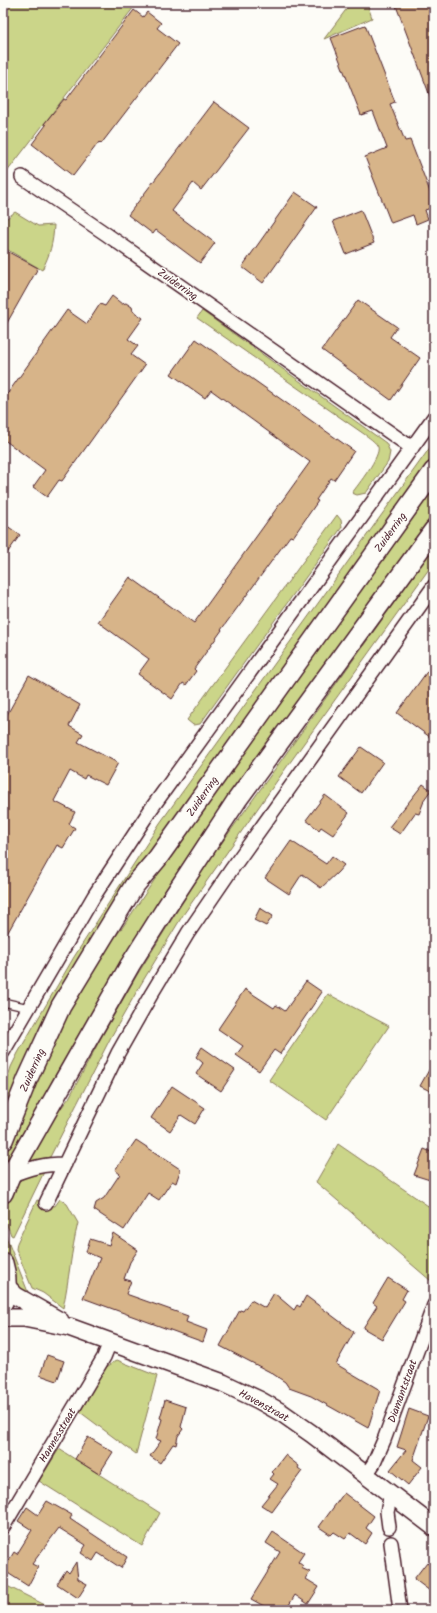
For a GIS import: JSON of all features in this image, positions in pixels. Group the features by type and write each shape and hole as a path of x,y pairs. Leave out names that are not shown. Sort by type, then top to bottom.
{"main road":[{"name":"Zuiderring","path":"3,1140 26,1080 61,1006 134,886 157,859 434,471"},
{"path":"7,1184 130,965 166,908 237,800 434,530"},
{"path":"3,1263 6,1274 5,1295"}],"street":[{"name":"Zuiderring","path":"22,177 412,448"},
{"path":"3,1052 94,896 151,809 434,417"},
{"path":"46,1203 118,1053 188,933 231,870 434,586"},
{"path":"7,1184 28,1168 39,1165 64,1164"},
{"name":"Havenstraat","path":"5,1295 16,1296 69,1327"},
{"name":"Diamantstraat","path":"366,1475 374,1463 384,1440 434,1305"},
{"name":"Havenstraat","path":"3,1318 24,1318 69,1327 223,1383 259,1400 282,1413 434,1527"},
{"name":"Hannesstraat","path":"3,1527 104,1357 110,1342"},
{"path":"389,1527 387,1512 391,1494"},
{"path":"391,1544 400,1610"}],"lane":[{"path":"3,1002 29,1008"}],"green space":[{"path":"3,3 137,3 3,177"},
{"path":"351,3 377,3 368,6 372,18 324,39"},
{"path":"15,212 38,226 54,225 51,249 42,270 3,247 3,221"},
{"path":"202,311 386,443 390,452 388,462 366,493 357,495 352,493 376,457 378,447 376,443 197,318"},
{"path":"434,442 434,455 159,839 120,899 3,1121 3,1094 11,1067 74,957 160,823"},
{"path":"434,489 434,512 205,830 162,895 96,1004 53,1079 3,1178 3,1157 10,1133 54,1030 94,965 122,928 182,839"},
{"path":"337,515 341,520 342,527 200,724 193,725 187,720"},
{"path":"434,547 434,562 286,768 183,915 111,1037 50,1157 26,1162 53,1118 69,1098 137,975 213,855"},
{"path":"328,994 389,1026 326,1120 269,1080"},
{"path":"338,1144 434,1210 434,1273 431,1281 316,1182"},
{"path":"44,1172 13,1236 11,1235 3,1218 3,1208 8,1197 14,1187 21,1180 32,1174"},
{"path":"60,1199 67,1204 78,1223 63,1308 43,1293 32,1288 16,1249 17,1243 37,1200 55,1206"},
{"path":"3,1229 28,1292 27,1295 19,1288 10,1261 3,1248"},
{"path":"117,1360 157,1376 136,1454 80,1412 105,1368"},
{"path":"59,1449 160,1513 142,1546 39,1481"},
{"path":"3,1584 55,1610 3,1610"}],"building":[{"path":"395,3 434,3 434,104 433,104"},
{"path":"134,10 143,17 147,12 161,23 157,28 178,44 101,144 99,142 73,176 32,144 46,125 44,124 64,99 66,100"},
{"path":"365,25 395,102 390,104 405,141 410,140 434,202 434,207 425,210 428,219 416,224 413,215 391,223 365,157 387,148 373,111 361,115 331,38"},
{"path":"214,102 249,128 201,190 193,183 172,211 215,243 200,263 156,230 153,234 128,215"},
{"path":"295,192 317,207 263,283 242,267"},
{"path":"361,210 374,243 346,254 333,221"},
{"path":"3,249 38,268 3,330"},
{"path":"112,296 122,304 126,303 132,307 133,311 143,318 128,339 138,346 131,355 145,365 62,481 59,480 47,497 33,487 45,470 3,439 3,400 67,310 87,324 100,304 105,306"},
{"path":"358,300 397,327 390,337 420,358 391,400 322,350"},
{"path":"196,339 354,451 334,480 331,478 316,500 318,501 293,537 290,536 221,630 194,669 196,671 186,685 183,683 172,699 138,674 149,659 98,622 130,577 194,623 310,462 211,390 205,398 171,374"},
{"path":"3,523 20,535 3,559"},
{"path":"434,662 434,740 397,713"},
{"path":"29,675 80,705 69,726 83,734 78,742 118,763 106,785 86,775 84,779 70,771 54,801 75,812 69,824 75,828 63,848 57,845 3,941 3,722"},
{"path":"361,747 383,762 361,793 339,777"},
{"path":"423,784 431,790 423,801 419,814 415,813 400,834 389,827"},
{"path":"325,795 349,813 333,835 321,827 319,830 306,820"},
{"path":"291,841 326,864 332,856 344,865 321,888 302,874 289,894 265,878"},
{"path":"260,908 273,916 266,926 254,920"},
{"path":"306,981 322,992 280,1054 274,1050 259,1071 236,1055 243,1046 218,1029 245,989 274,1008 276,1005 285,1011"},
{"path":"202,1047 235,1070 221,1091 196,1074 203,1063 196,1057"},
{"path":"434,1061 434,1093 420,1086"},
{"path":"172,1086 205,1108 195,1124 181,1115 170,1131 151,1118"},
{"path":"136,1140 180,1169 180,1171 176,1183 172,1181 159,1200 148,1193 124,1230 94,1210 96,1203 104,1198 120,1174 115,1170"},
{"path":"424,1149 434,1153 434,1170 430,1180 414,1175"},
{"path":"113,1233 138,1250 130,1262 124,1279 131,1281 126,1294 188,1316 186,1322 207,1330 203,1342 83,1298 100,1258 86,1252 90,1239 109,1245"},
{"path":"388,1278 407,1290 402,1299 405,1301 382,1339 363,1328 377,1306 373,1303"},
{"path":"274,1293 294,1310 297,1305 300,1307 306,1296 354,1332 336,1364 380,1390 368,1428 311,1396 289,1388 285,1382 270,1372 220,1346 240,1310 243,1311 251,1300 265,1308"},
{"path":"47,1355 64,1361 57,1381 40,1375"},
{"path":"165,1400 186,1407 181,1427 183,1429 178,1436 176,1445 173,1444 160,1463 150,1456 161,1441 156,1439 162,1419 160,1418"},
{"path":"409,1409 428,1416 413,1460 422,1467 408,1485 390,1470 406,1450 397,1447"},
{"path":"88,1437 113,1452 99,1474 75,1459"},
{"path":"285,1455 299,1466 298,1468 302,1471 272,1512 261,1505 278,1484 270,1479 274,1474 272,1472"},
{"path":"344,1493 374,1516 366,1528 372,1533 365,1544 350,1533 345,1539 334,1532 331,1535 319,1527"},
{"path":"47,1501 72,1515 70,1519 127,1557 121,1568 98,1553 93,1561 81,1553 86,1545 59,1528 32,1564 38,1567 28,1586 3,1570 14,1552 17,1554 32,1530 18,1521 27,1507 38,1515"},
{"path":"273,1532 304,1553 298,1562 303,1566 301,1568 310,1572 306,1579 319,1587 308,1604 295,1595 286,1610 271,1610 251,1599 280,1552 266,1543"},
{"path":"76,1562 78,1579 87,1584 78,1598 57,1584 66,1570 69,1573"},
{"path":"427,1562 434,1568 434,1594 414,1579"}]}
